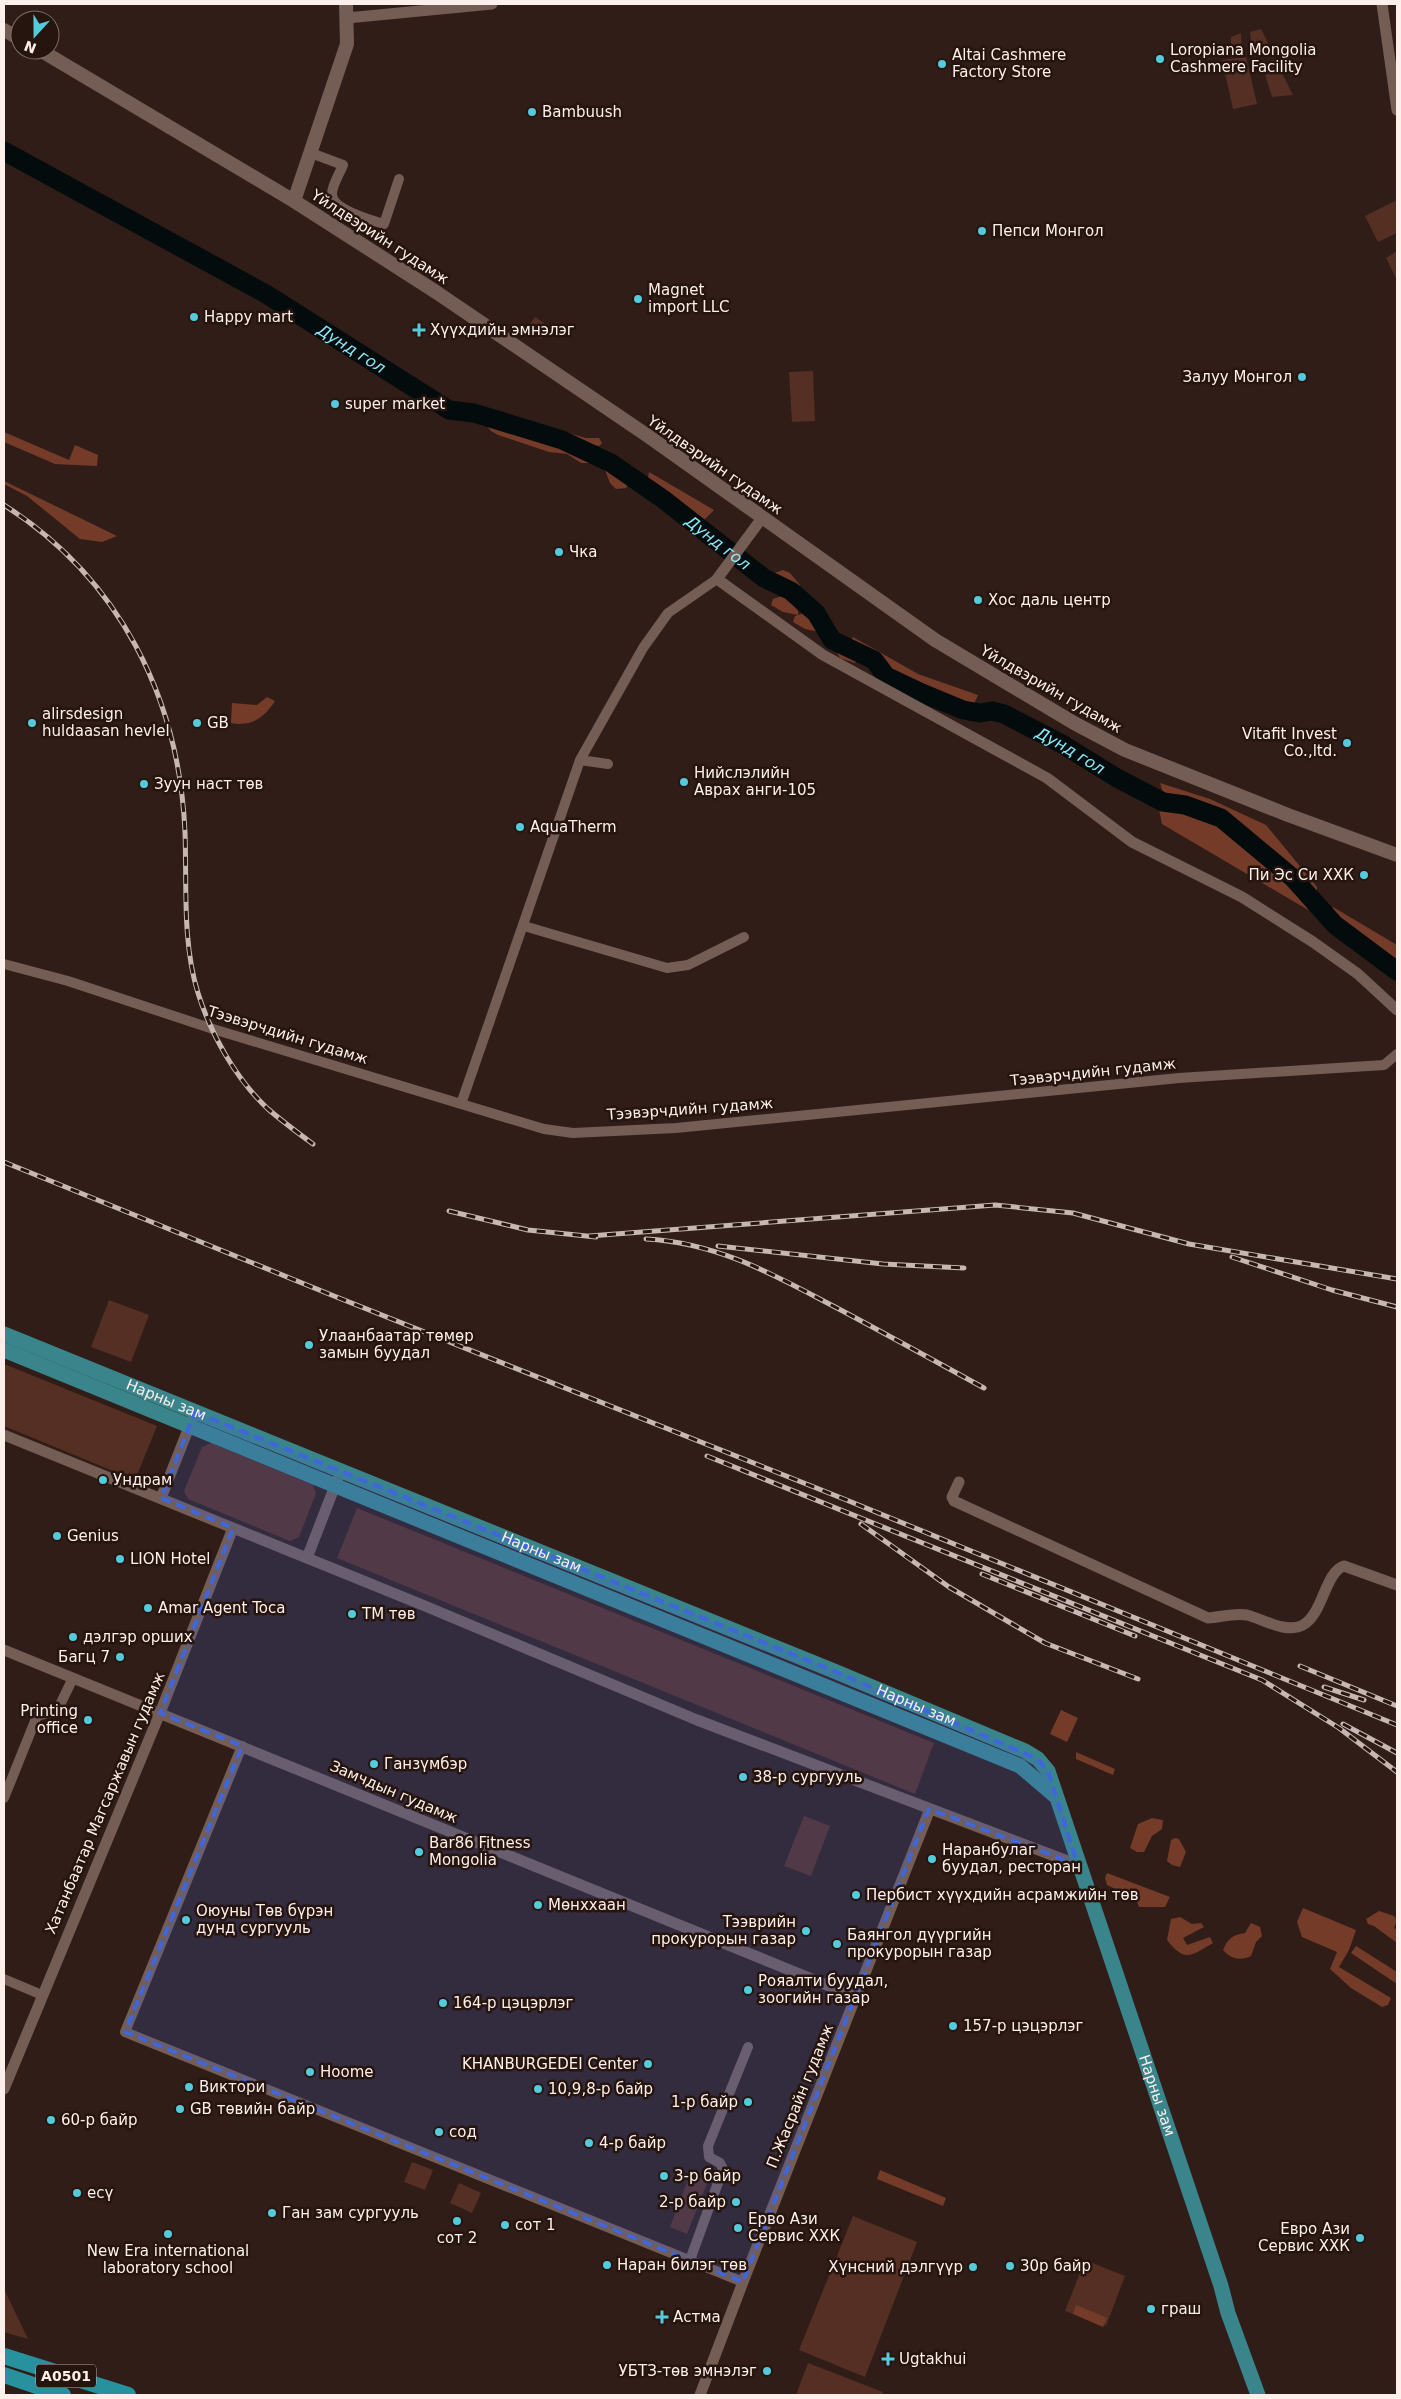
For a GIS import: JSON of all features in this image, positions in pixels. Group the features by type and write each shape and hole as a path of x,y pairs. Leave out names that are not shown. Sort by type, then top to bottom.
{"highway":[{"name":"A0501","path":"4,2356 128,2395"},
{"name":"A0501","path":"4,2375 63,2395"}],"main road":[{"path":"294,201 347,44 346,4"},
{"name":"Yйлдвэрийн гудамж","path":"57,60 294,201 488,327 758,523 935,640 1125,750 1279,812 1397,855"},
{"name":"Нарны зам","path":"4,1334 192,1419"},
{"name":"Нарны зам","path":"4,1350 192,1419 338,1478 834,1671 1025,1751 1038,1759 1048,1771 1221,2286 1228,2313 1258,2395"}],"street":[{"path":"347,18 492,4"},
{"path":"1382,4 1397,110"},
{"path":"311,153 343,165 332,194 334,202 345,210 384,224 399,179"},
{"path":"461,1104 580,760 644,648 668,613 720,575 758,523"},
{"path":"720,575 822,655 1047,778 1132,842 1242,897 1305,937 1358,974 1397,1010"},
{"path":"580,760 608,764"},
{"path":"524,926 667,968 688,965 744,937"},
{"name":"Тээвэрчдийн гудамж","path":"4,964 68,981 213,1028 461,1104 544,1129 565,1133 676,1128 1179,1078 1384,1065 1397,1054"},
{"path":"161,1498 192,1419"},
{"path":"4,1436 161,1498 697,1720 1078,1865"},
{"path":"307,1558 338,1478"},
{"path":"959,1482 952,1497 954,1501 1208,1618 1223,1617 1234,1613 1290,1628 1303,1625 1315,1613 1336,1571 1344,1566 1397,1586"},
{"name":"Хатанбаатар Магсаржавын гудамж","path":"4,2089 160,1713 233,1528"},
{"name":"Замчдын гудамж","path":"4,1650 856,1997"},
{"path":"4,1798 37,1716 57,1711 73,1678"},
{"path":"242,1746 125,2032 536,2198 568,2213 743,2282"},
{"name":"П.Жасрайн гудамж","path":"700,2395 930,1809"},
{"path":"4,1979 42,1995"},
{"path":"690,2260 723,2169 720,2163 709,2157 708,2146 748,2047"}],"highlighted area":[{"path":"195,1412 834,1671 1038,1759 1048,1771 1078,1865 929,1809 743,2282 125,2032 242,1746 160,1713 233,1528 161,1498"}],"shaded area":[{"path":"1261,29 1271,49 1252,51 1250,32"},
{"path":"1241,33 1242,54 1231,58 1231,37"},
{"path":"1246,57 1257,104 1233,109 1222,60"},
{"path":"1275,59 1293,95 1272,97 1262,65"},
{"path":"1397,200 1397,233 1378,242 1365,216"},
{"path":"1397,251 1397,280 1386,258"},
{"path":"535,317 550,327 541,339 526,329"},
{"path":"813,371 815,421 792,422 789,372"},
{"path":"502,418 522,420 586,438 599,438 602,443 599,446 568,440"},
{"path":"490,422 545,438 594,458 589,463 581,463 567,454 549,452 498,435 486,425"},
{"path":"4,432 69,460 75,445 98,455 97,466 55,464 4,442"},
{"path":"606,466 628,480 629,483 626,488 616,489 610,483 605,470"},
{"path":"649,472 714,510 704,520 659,495 647,485"},
{"path":"4,481 117,536 102,542 80,539 27,496 4,484"},
{"path":"783,570 790,573 800,585 799,589 784,586 773,579 774,573"},
{"path":"782,596 789,599 798,611 798,615 783,612 771,605 773,599"},
{"path":"804,613 811,617 820,629 820,632 805,629 793,622 795,616"},
{"path":"853,637 918,674 978,695 972,708 899,677 849,642"},
{"path":"842,647 857,654 860,658 855,663 840,658 836,651"},
{"path":"267,697 275,701 262,716 245,724 231,723 232,703 257,705"},
{"path":"1160,783 1210,799 1266,825 1317,887 1317,897 1279,859 1232,822 1202,806 1164,796"},
{"path":"1158,805 1198,813 1233,833 1275,870 1310,911 1162,824"},
{"path":"1333,907 1397,945 1397,958 1395,959 1359,938 1329,912"},
{"path":"109,1300 149,1315 131,1362 91,1347"},
{"path":"4,1364 157,1426 135,1480 4,1426"},
{"path":"211,1443 313,1485 316,1493 299,1537 290,1541 188,1499 184,1491 202,1447"},
{"path":"357,1508 934,1743 915,1794 337,1558"},
{"path":"1061,1710 1078,1718 1067,1742 1050,1734"},
{"path":"1076,1752 1115,1769 1113,1775 1076,1759"},
{"path":"804,1816 830,1826 811,1876 784,1866"},
{"path":"1152,1818 1163,1820 1162,1829 1152,1836 1144,1852 1137,1852 1130,1848 1138,1824"},
{"path":"1179,1839 1186,1852 1180,1867 1172,1865 1167,1861 1171,1840"},
{"path":"1107,1873 1170,1897 1165,1907 1139,1907 1136,1899 1107,1885 1105,1878"},
{"path":"1303,1908 1356,1930 1349,1950 1339,1967 1391,1998 1388,2005 1382,2007 1351,1988 1330,1969 1337,1952 1302,1937 1297,1922"},
{"path":"1379,1911 1394,1916 1397,1920 1394,1928 1397,1930 1397,1943 1374,1926 1368,1924 1366,1919"},
{"path":"1180,1917 1192,1924 1201,1923 1204,1927 1183,1938 1187,1945 1210,1937 1213,1943 1194,1954 1188,1955 1179,1952 1167,1940 1171,1919"},
{"path":"1251,1923 1260,1927 1262,1936 1256,1942 1251,1956 1239,1959 1223,1950 1234,1936 1245,1933"},
{"path":"1356,1946 1397,1972 1397,1984 1351,1953"},
{"path":"412,2162 433,2170 425,2190 404,2182"},
{"path":"880,2170 946,2198 943,2206 877,2179"},
{"path":"690,2174 708,2181 687,2234 670,2227"},
{"path":"459,2183 481,2193 472,2213 450,2203"},
{"path":"853,2216 917,2242 865,2377 799,2350"},
{"path":"1085,2260 1125,2276 1106,2326 1065,2311"},
{"path":"4,2289 28,2339 4,2332"},
{"path":"1076,2305 1107,2318 1103,2327 1073,2314"},
{"path":"808,2363 883,2392 882,2395 796,2395"}],"waterway":[{"name":"Дунд гол","path":"4,151 266,294 449,410 474,413 562,440 611,463 663,499 764,578 791,591 816,613 832,640 874,660 886,676 963,710 980,713 992,711 1004,714 1062,744 1117,778 1163,802 1185,805 1221,818 1293,878 1335,925 1397,971"}],"railway":[{"path":"4,505 45,534 80,568 110,605 135,645 155,688 170,734 180,782 185,832 187,934 193,974 203,1009 217,1040 245,1084 268,1109 313,1144"},
{"path":"4,1162 844,1499 1397,1725"},
{"path":"589,1236 995,1205 1073,1213 1189,1244 1397,1279"},
{"path":"449,1211 528,1230 596,1237"},
{"path":"646,1239 698,1247 722,1254 768,1273 984,1388"},
{"path":"718,1246 883,1264 964,1268"},
{"path":"1232,1257 1332,1290 1397,1307"},
{"path":"707,1456 1262,1680 1339,1728 1397,1772"},
{"path":"861,1524 949,1587 1045,1643 1138,1679"},
{"path":"982,1574 1135,1636"},
{"path":"1300,1666 1397,1706"},
{"path":"1324,1687 1364,1700"},
{"path":"1343,1724 1397,1753"}],"place":[{"name":"Loropiana Mongolia Cashmere Facility","path":"1160,59"},
{"name":"Altai Cashmere Factory Store","path":"942,64"},
{"name":"Bambuush","path":"532,112"},
{"name":"Пепси Монгол","path":"982,231"},
{"name":"Magnet import LLC","path":"638,299"},
{"name":"Happy mart","path":"194,317"},
{"name":"Хүүхдийн эмнэлэг","path":"419,330"},
{"name":"Залуу Монгол","path":"1302,377"},
{"name":"super market","path":"335,404"},
{"name":"Чка","path":"559,552"},
{"name":"Хос даль центр","path":"978,600"},
{"name":"alirsdesign huldaasan hevlel","path":"32,723"},
{"name":"GB","path":"197,723"},
{"name":"Vitafit Invest Co.,ltd.","path":"1347,743"},
{"name":"Нийслэлийн Аврах анги-105","path":"684,782"},
{"name":"Зуун наст төв","path":"144,784"},
{"name":"AquaTherm","path":"520,827"},
{"name":"Пи Эс Си ХХК","path":"1364,875"},
{"name":"Улаанбаатар төмөр замын буудал","path":"309,1345"},
{"name":"Ундрам","path":"103,1480"},
{"name":"Genius","path":"57,1536"},
{"name":"LION Hotel","path":"120,1559"},
{"name":"Amar Agent Toca","path":"148,1608"},
{"name":"TM төв","path":"352,1614"},
{"name":"дэлгэр орших","path":"73,1637"},
{"name":"Багц 7","path":"120,1657"},
{"name":"Printing office","path":"88,1720"},
{"name":"Ганзүмбэр","path":"374,1764"},
{"name":"38-р сургууль","path":"743,1777"},
{"name":"Bar86 Fitness Mongolia","path":"419,1852"},
{"name":"Наранбулаг буудал, ресторан","path":"932,1859"},
{"name":"Пербист хүүхдийн асрамжийн төв","path":"856,1895"},
{"name":"Мөнххаан","path":"538,1905"},
{"name":"Оюуны Төв бүрэн дунд сургууль","path":"186,1920"},
{"name":"Тээврийн прокурорын газар","path":"806,1931"},
{"name":"Баянгол дүүргийн прокурорын газар","path":"837,1944"},
{"name":"Рояалти буудал, зоогийн газар","path":"748,1990"},
{"name":"164-р цэцэрлэг","path":"443,2003"},
{"name":"157-р цэцэрлэг","path":"953,2026"},
{"name":"KHANBURGEDEI Center","path":"648,2064"},
{"name":"Hoome","path":"310,2072"},
{"name":"Виктори","path":"189,2087"},
{"name":"10,9,8-р байр","path":"538,2089"},
{"name":"1-р байр","path":"748,2102"},
{"name":"GB төвийн байр","path":"180,2109"},
{"name":"60-р байр","path":"51,2120"},
{"name":"сод","path":"439,2132"},
{"name":"4-р байр","path":"589,2143"},
{"name":"3-р байр","path":"664,2176"},
{"name":"есү","path":"77,2193"},
{"name":"2-р байр","path":"736,2202"},
{"name":"Ган зам сургууль","path":"272,2213"},
{"name":"сот 2","path":"457,2221"},
{"name":"сот 1","path":"505,2225"},
{"name":"Ерво Ази Сервис ХХК","path":"738,2228"},
{"name":"New Era international laboratory school","path":"168,2234"},
{"name":"Евро Ази Сервис ХХК","path":"1360,2238"},
{"name":"Наран билэг төв","path":"607,2265"},
{"name":"30р байр","path":"1010,2266"},
{"name":"Хүнсний дэлгүүр","path":"973,2267"},
{"name":"граш","path":"1151,2309"},
{"name":"Астма","path":"662,2317"},
{"name":"Ugtakhui","path":"888,2359"},
{"name":"УБТЗ-төв эмнэлэг","path":"767,2371"}]}
